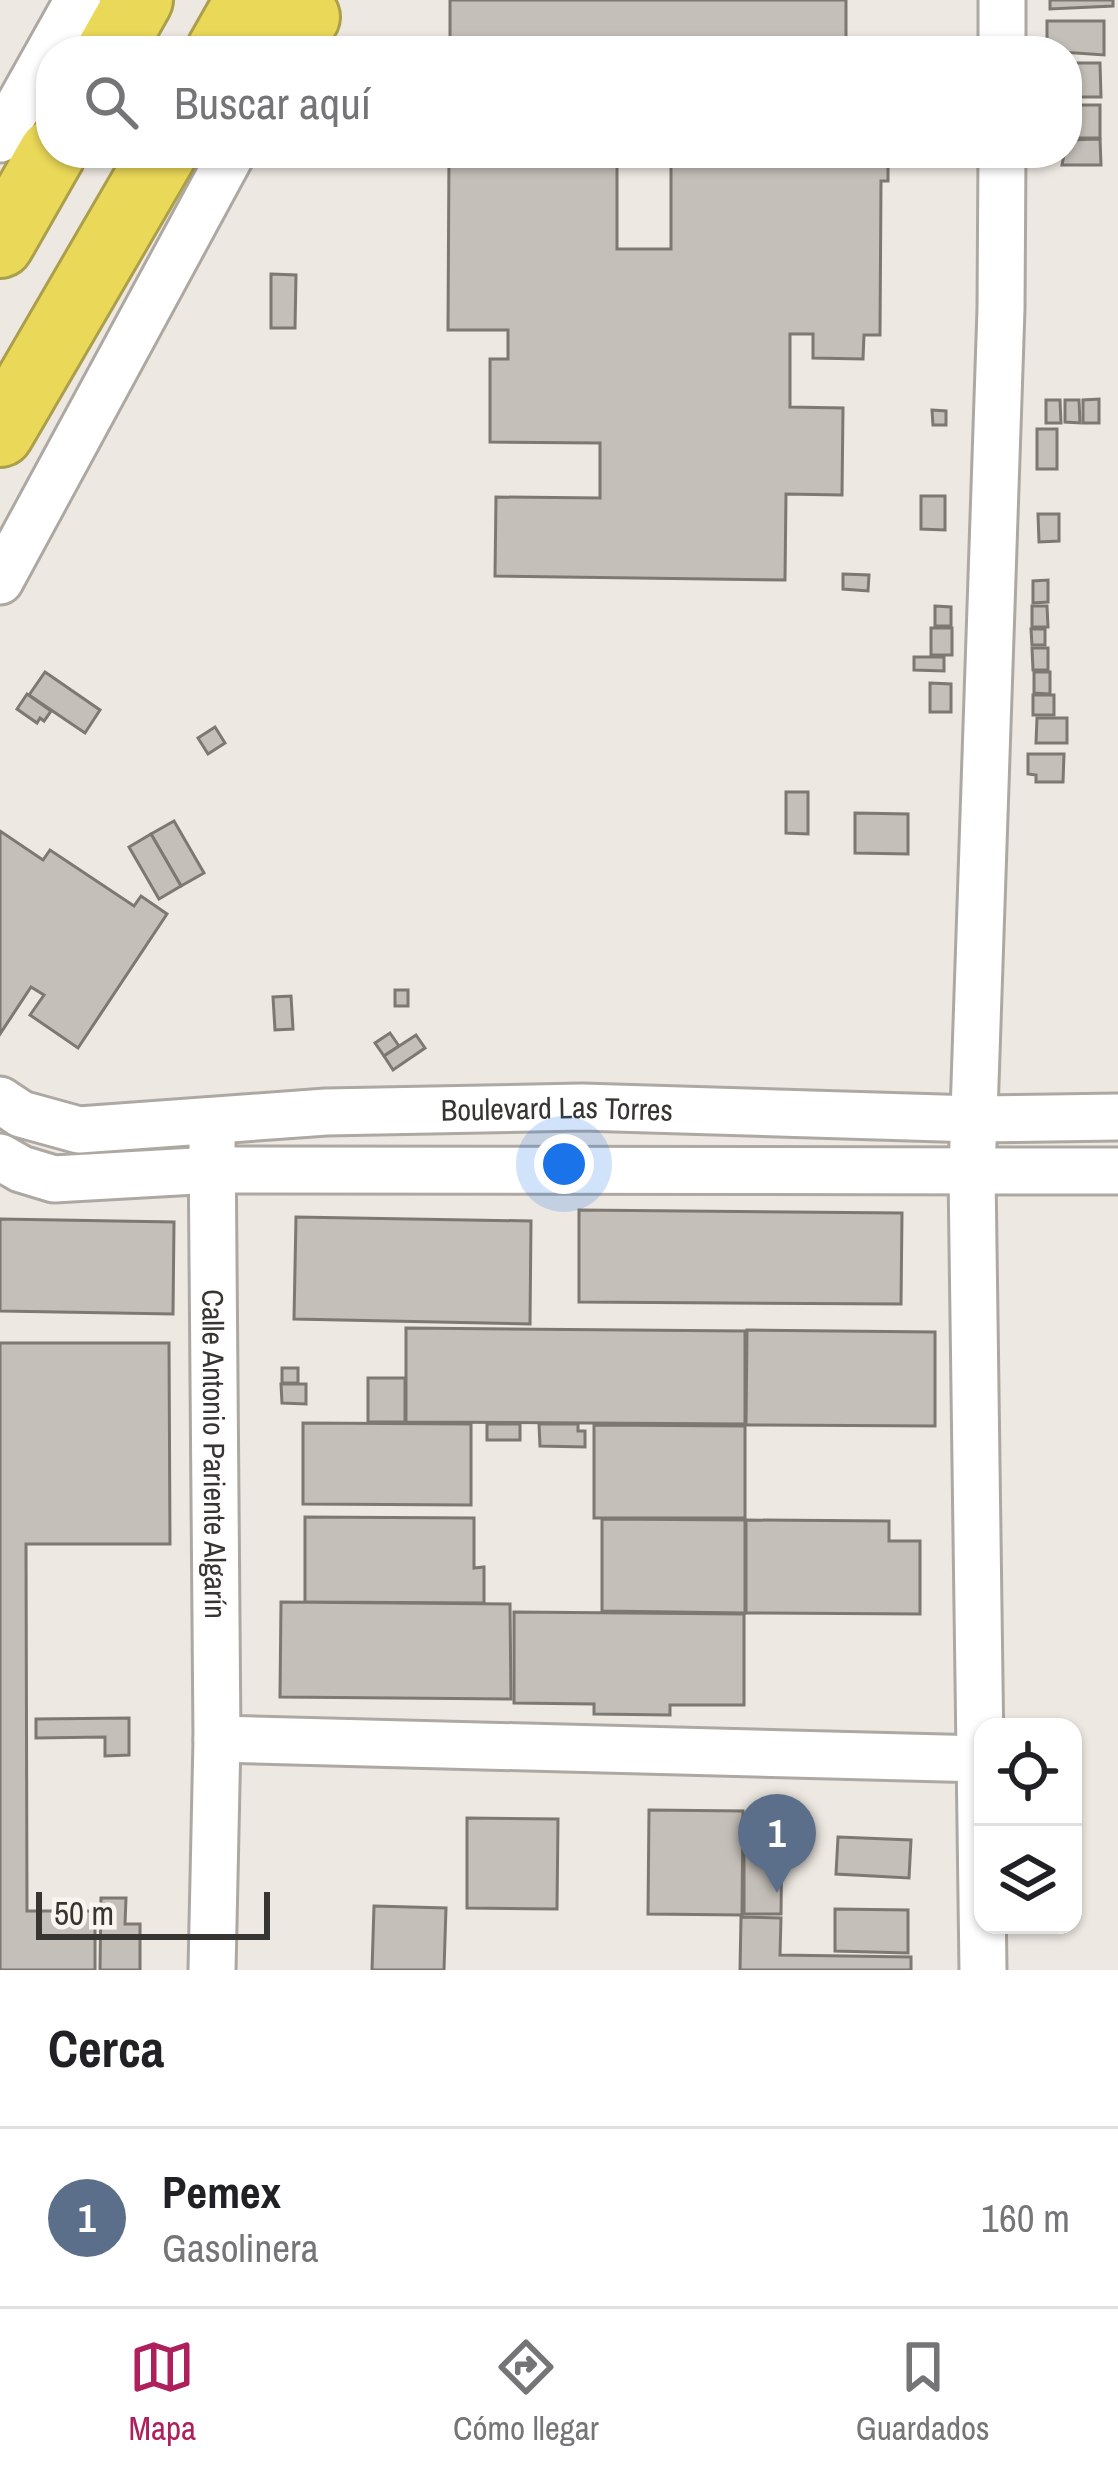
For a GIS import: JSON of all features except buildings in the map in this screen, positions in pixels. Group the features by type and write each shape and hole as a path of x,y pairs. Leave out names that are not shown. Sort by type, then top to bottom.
{"highway":[{"path":"119,36 140,0"},
{"path":"257,36 286,24"},
{"path":"0,244 43,168"},
{"path":"0,433 155,168"}],"street":[{"path":"58,36 78,0"},
{"path":"1002,0 1002,36"},
{"path":"0,139 36,75"},
{"path":"0,581 224,168"},
{"path":"981,1718 972,1173 1002,168"},
{"name":"Boulevard Las Torres","path":"0,1100 22,1114 79,1130 326,1112 582,1107 975,1119 1118,1117"},
{"name":"Calle Antonio Pariente Algarín","path":"211,1119 217,1739 212,1970"},
{"name":"Boulevard Las Torres","path":"0,1156 21,1169 54,1179 213,1170 1118,1172"},
{"path":"217,1739 974,1760"},
{"path":"982,1826 983,1970"}],"place":[{"name":"Pemex","path":"777,1893"}]}
